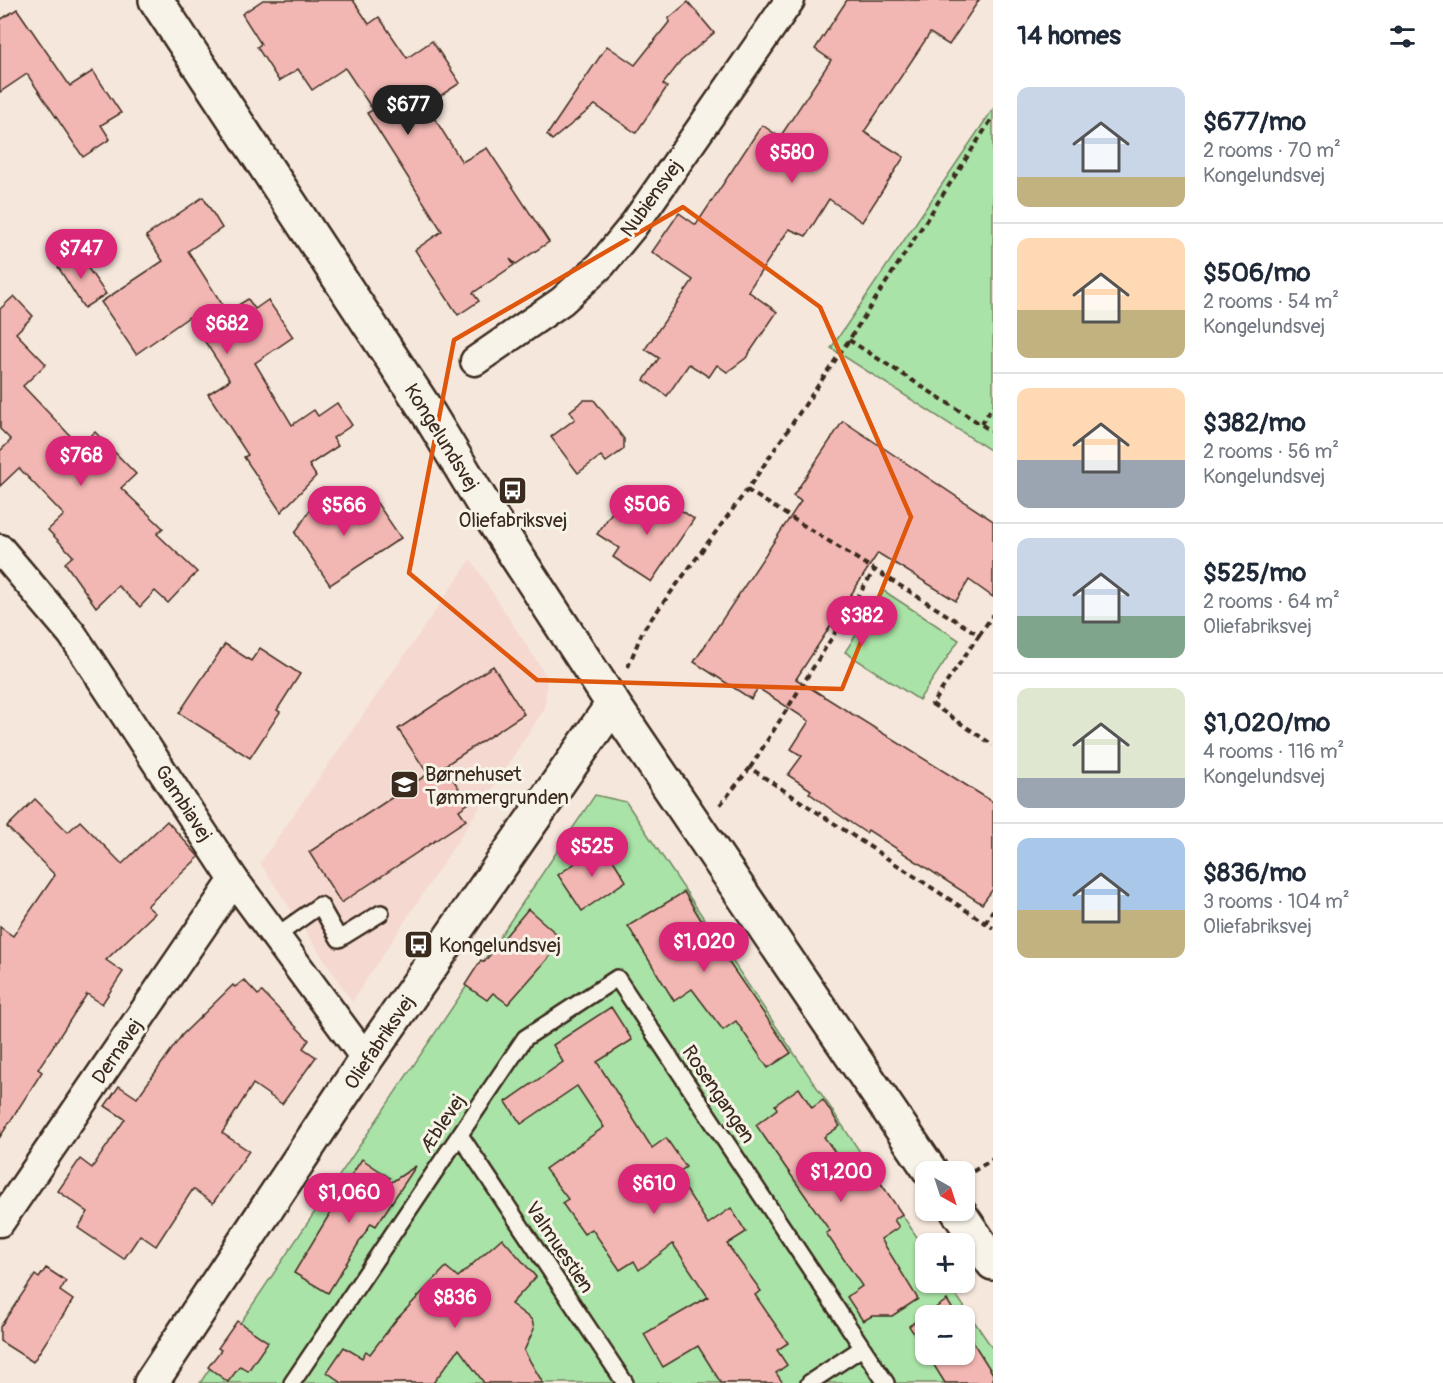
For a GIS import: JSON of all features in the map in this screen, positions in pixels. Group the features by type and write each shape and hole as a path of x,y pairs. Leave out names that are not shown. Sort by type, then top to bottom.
{"street":[{"name":"Kongelundsvej","path":"156,0 430,416 491,517 613,704 923,1161"},
{"name":"Nubiensvej","path":"475,361 562,301 601,265 633,226 790,0"},
{"name":"Gambiavej","path":"0,549 72,634 234,880 366,1059"},
{"name":"Oliefabriksvej","path":"151,1383 366,1059 613,704"},
{"name":"Dernavej","path":"0,1222 234,880"},
{"path":"964,1221 993,1263"}],"lane":[{"path":"276,936 320,905 339,939 381,914"},
{"name":"Æblevej","path":"292,1383 525,1038 617,978"},
{"name":"Rosengangen","path":"617,978 886,1383"},
{"name":"Valmuestien","path":"460,1135 625,1383"},
{"path":"809,1383 862,1348"}],"path":[{"path":"613,704 643,630 747,490 849,340 993,117"},
{"path":"849,340 993,432"},
{"path":"981,424 993,406"},
{"path":"747,490 979,635"},
{"path":"696,828 734,791 750,768 875,569"},
{"path":"993,615 932,704 993,746"},
{"path":"750,768 993,928"},
{"path":"985,923 993,910"},
{"path":"975,1170 993,1159"}],"highlighted area":[{"path":"683,207 820,307 911,517 842,689 537,680 409,573 454,340"}],"shaded area":[{"name":"Børnehuset Tømmergrunden","path":"471,559 547,677 545,708 352,1002 260,863"}],"green space":[{"path":"993,109 993,452 831,348"},
{"path":"884,591 959,640 919,700 845,652"},
{"path":"595,795 626,802 915,1234 915,1293 955,1293 963,1305 915,1305 915,1365 975,1365 975,1323 993,1349 993,1383 200,1383"}],"building":[{"path":"263,0 353,0 369,24 379,17 407,58 432,41 460,83 426,105 462,162 487,148 549,242 516,264 510,259 514,265 473,293 479,301 458,315 415,250 442,231 367,113 373,110 345,68 312,90 298,69 279,81 257,47 261,44 242,14"},
{"path":"847,0 979,0 949,45 930,33 864,132 904,157 862,222 829,199 806,236 789,229 748,291 777,312 746,358 727,372 717,365 709,377 689,364 667,396 644,380 659,358 645,349 693,280 652,252 679,213 696,225 762,125 780,137 831,60 815,49"},
{"path":"688,2 714,33 681,61 663,84 667,87 636,133 595,105 552,140 547,135 607,46 635,65 670,21 668,19"},
{"path":"17,9 70,86 93,71 121,113 101,125 110,139 83,157 27,74 0,92 0,20"},
{"path":"203,197 222,228 188,251 227,312 248,299 255,309 268,300 293,337 255,363 292,425 314,410 318,416 337,403 352,425 333,438 338,446 309,465 316,476 281,512 244,457 248,455 208,394 230,380 189,317 136,354 101,302 163,261 146,236"},
{"path":"76,251 106,294 84,308 58,267"},
{"path":"14,296 33,316 16,333 46,364 23,386 80,446 95,432 136,474 121,488 163,528 157,534 197,572 168,603 155,591 140,607 118,586 96,607 65,563 73,556 48,530 64,515 19,468 0,486 0,451 11,440 0,429 0,309"},
{"path":"584,400 594,400 624,439 624,449 606,462 601,456 578,473 551,437 575,419 570,411"},
{"path":"843,421 993,521 993,597 969,580 956,601 878,553 796,679 993,802 993,889 982,904 868,830 866,833 809,793 811,790 788,775 802,756 791,749 809,721 758,688 751,699 694,662 801,501 793,496"},
{"path":"324,488 348,523 377,503 401,538 330,585 295,533"},
{"path":"655,493 694,519 651,582 613,557 619,548 597,534 615,508 636,522"},
{"path":"225,644 251,661 260,648 300,674 277,710 280,712 250,758 179,713"},
{"path":"493,666 524,714 444,766 469,803 459,810 466,820 341,903 309,852 428,774 398,729"},
{"path":"35,799 68,832 80,821 122,864 167,821 199,857 147,906 155,913 106,960 123,972 102,1004 87,994 38,1069 42,1072 0,1137 0,927 13,936 55,875 7,827"},
{"path":"603,844 626,881 582,911 558,875"},
{"path":"684,892 714,941 791,1053 768,1068 736,1021 723,1030 692,989 674,1001 628,926"},
{"path":"528,909 559,936 559,946 508,1004 493,993 487,1000 465,985 481,960 484,962"},
{"path":"244,980 258,995 262,992 309,1040 303,1048 316,1057 282,1104 253,1084 222,1133 249,1151 213,1203 193,1189 156,1246 140,1235 124,1259 78,1228 88,1212 58,1191 80,1159 92,1168 125,1119 105,1106 119,1086 137,1098 182,1035 233,985 235,987"},
{"path":"611,1007 632,1040 597,1062 652,1148 666,1138 686,1167 676,1174 708,1224 731,1208 746,1232 727,1244 761,1291 755,1295 788,1343 777,1350 787,1365 776,1373 783,1383 721,1383 698,1346 663,1367 644,1334 708,1297 673,1244 639,1270 634,1261 620,1270 592,1229 584,1234 562,1203 568,1199 545,1169 604,1127 577,1086 521,1124 506,1102 563,1062 553,1045"},
{"path":"799,1088 812,1108 823,1100 840,1126 824,1137 855,1180 871,1169 902,1214 894,1220 899,1227 881,1239 918,1299 892,1316 872,1316 863,1321 847,1297 862,1286 826,1233 830,1231 756,1125 777,1109 775,1105"},
{"path":"362,1159 390,1178 384,1187 416,1166 376,1226 371,1223 328,1293 294,1273 341,1195 339,1194"},
{"path":"502,1238 536,1277 511,1304 532,1320 534,1329 524,1351 543,1383 484,1383 459,1349 433,1383 342,1383 327,1372 344,1347 362,1358 366,1351 370,1354 396,1320 446,1267 458,1277"},
{"path":"46,1268 66,1281 60,1291 73,1300 33,1362 0,1341 0,1327 35,1275 39,1278"},
{"path":"947,1300 950,1305 940,1305"},
{"path":"237,1321 268,1342 248,1371 240,1366 228,1382 208,1367 221,1350 218,1348"},
{"path":"915,1322 915,1335 909,1326"},
{"path":"975,1345 993,1374 993,1383 945,1383 934,1365 975,1365"}],"place":[{"name":"Oliefabriksvej","path":"513,490"},
{"name":"Børnehuset Tømmergrunden","path":"404,785"},
{"name":"Kongelundsvej","path":"418,945"}]}
